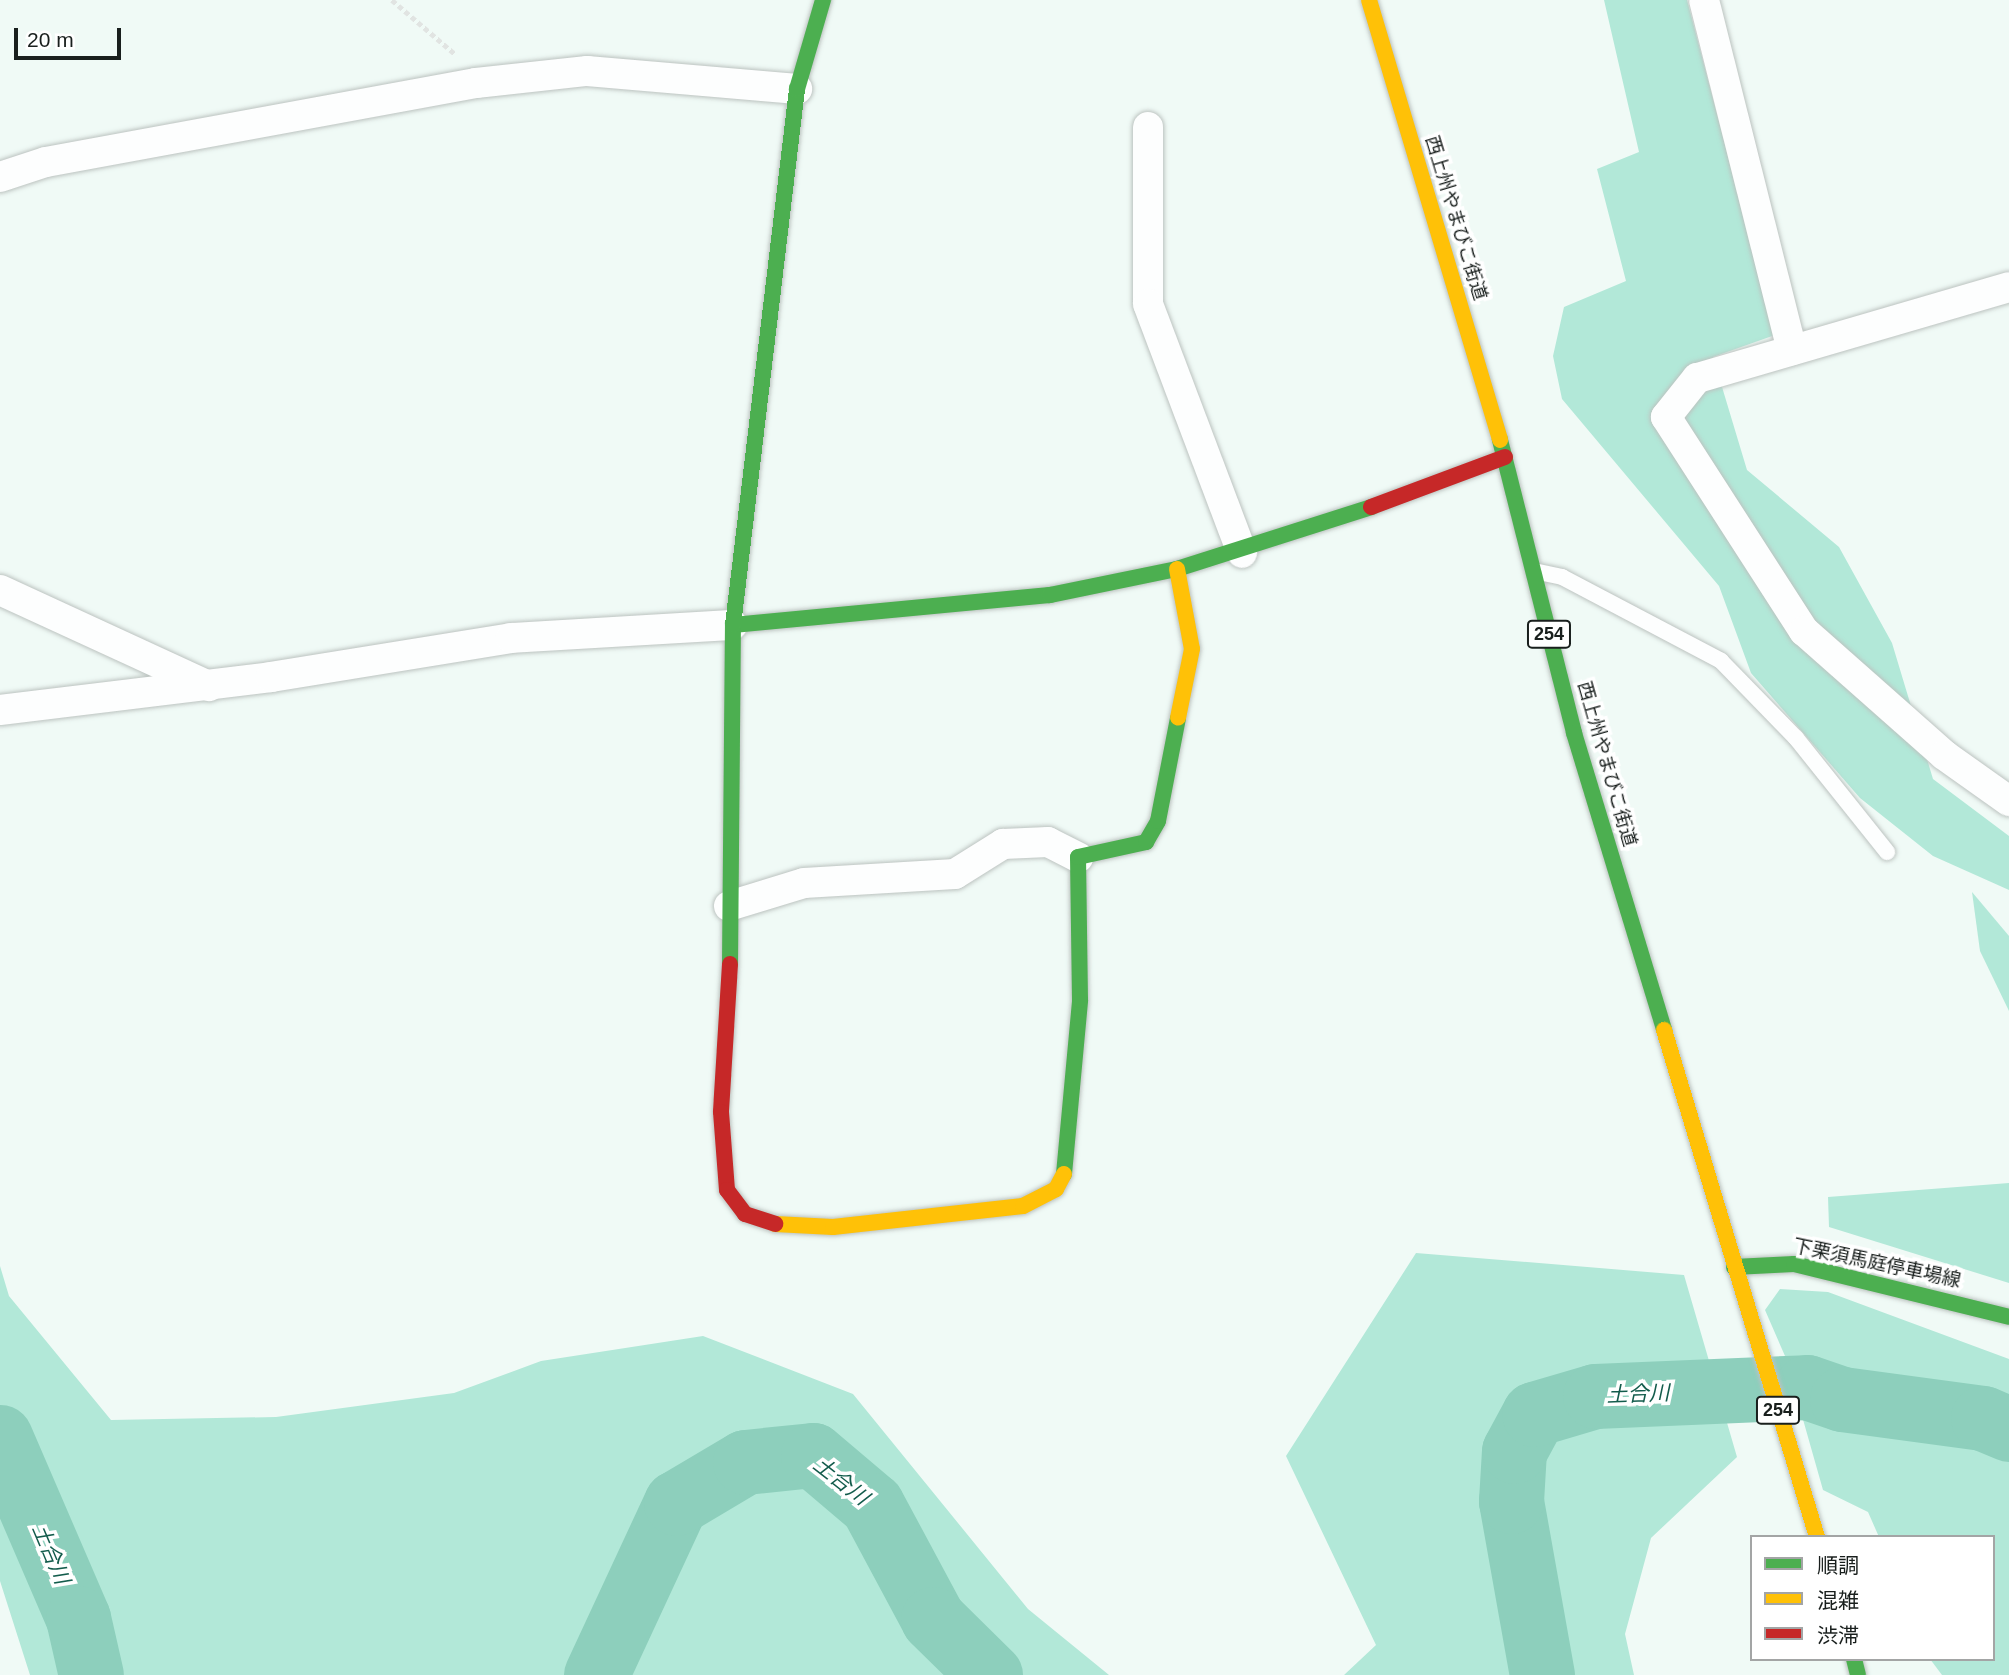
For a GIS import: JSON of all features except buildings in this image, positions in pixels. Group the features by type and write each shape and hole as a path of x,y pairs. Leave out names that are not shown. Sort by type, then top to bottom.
{"main road":[{"path":"823,0 797,89 733,625 729,906 721,1112 732,1204 762,1223 833,1227 1023,1206 1056,1189 1069,1163 1080,1000 1078,857 1146,842 1158,821 1192,649 1177,569"},
{"name":"西上州やまびこ街道","path":"1369,0 1505,457 1574,733 1815,1535"},
{"path":"733,625 1050,595 1177,569 1242,553 1505,457"},
{"name":"下栗須馬庭停車場線","path":"1734,1266 1794,1264 2009,1317"}],"street":[{"path":"1704,0 1792,350"},
{"path":"0,177 46,162 477,83 587,71 797,89"},
{"path":"1148,127 1148,304 1242,553"},
{"path":"2009,287 1697,378 1666,417 1804,631 1944,755 2009,801"},
{"path":"0,590 209,686"},
{"path":"0,710 209,686 511,638 733,625"},
{"path":"729,906 804,883 955,874 1003,844 1048,842 1078,857"}],"lane":[{"path":"1534,571 1562,576 1721,661 1796,738 1887,852"}],"path":[{"path":"392,0 449,46 477,83"}],"green space":[{"path":"1604,0 1687,0 1775,335 1713,357 1747,470 1839,547 1892,643 1933,779 2009,836 2009,890 1933,856 1860,798 1751,673 1719,586 1562,399 1553,356 1564,307 1626,281 1597,169 1639,152"},
{"path":"1972,892 2009,936 2009,1011 1980,951"},
{"path":"2009,1183 2009,1283 1829,1227 1828,1197"},
{"path":"1416,1253 1684,1275 1737,1457 1651,1538 1625,1634 1634,1675 1344,1675 1376,1645 1286,1456"},
{"path":"0,1266 9,1296 111,1420 276,1417 454,1393 541,1361 703,1336 853,1394 1028,1609 1109,1675 30,1675 0,1581"},
{"path":"1780,1289 1828,1292 2009,1359 2009,1675 1942,1675 1932,1661 1995,1661 1995,1535 1878,1535 1868,1512 1823,1490 1785,1356 1765,1310"}],"waterway":[{"name":"土合川","path":"1542,1675 1511,1501 1514,1451 1534,1414 1595,1396 1807,1387 1842,1399 1983,1418 2009,1429"},
{"name":"土合川","path":"0,1437 78,1618 91,1675"},
{"name":"土合川","path":"596,1675 676,1503 745,1462 813,1455 872,1505 933,1619 990,1675"}],"traffic: fast":[{"path":"730,964 733,625 797,89 823,0"},
{"path":"1500,440 1574,733 1664,1030"},
{"path":"733,625 1050,595 1177,569 1371,507"},
{"path":"1064,1174 1080,1000 1078,857 1146,842 1158,821 1178,718"},
{"path":"1734,1267 1794,1264 2009,1317"},
{"path":"1854,1661 1858,1675"}],"traffic: slow":[{"path":"1369,0 1500,440"},
{"path":"1177,569 1192,649 1178,718"},
{"path":"1664,1030 1816,1535"},
{"path":"775,1224 833,1227 1023,1206 1056,1189 1064,1174"}],"traffic: jam":[{"path":"1371,507 1505,457"},
{"path":"730,964 721,1112 727,1190 745,1214 775,1224"}]}
